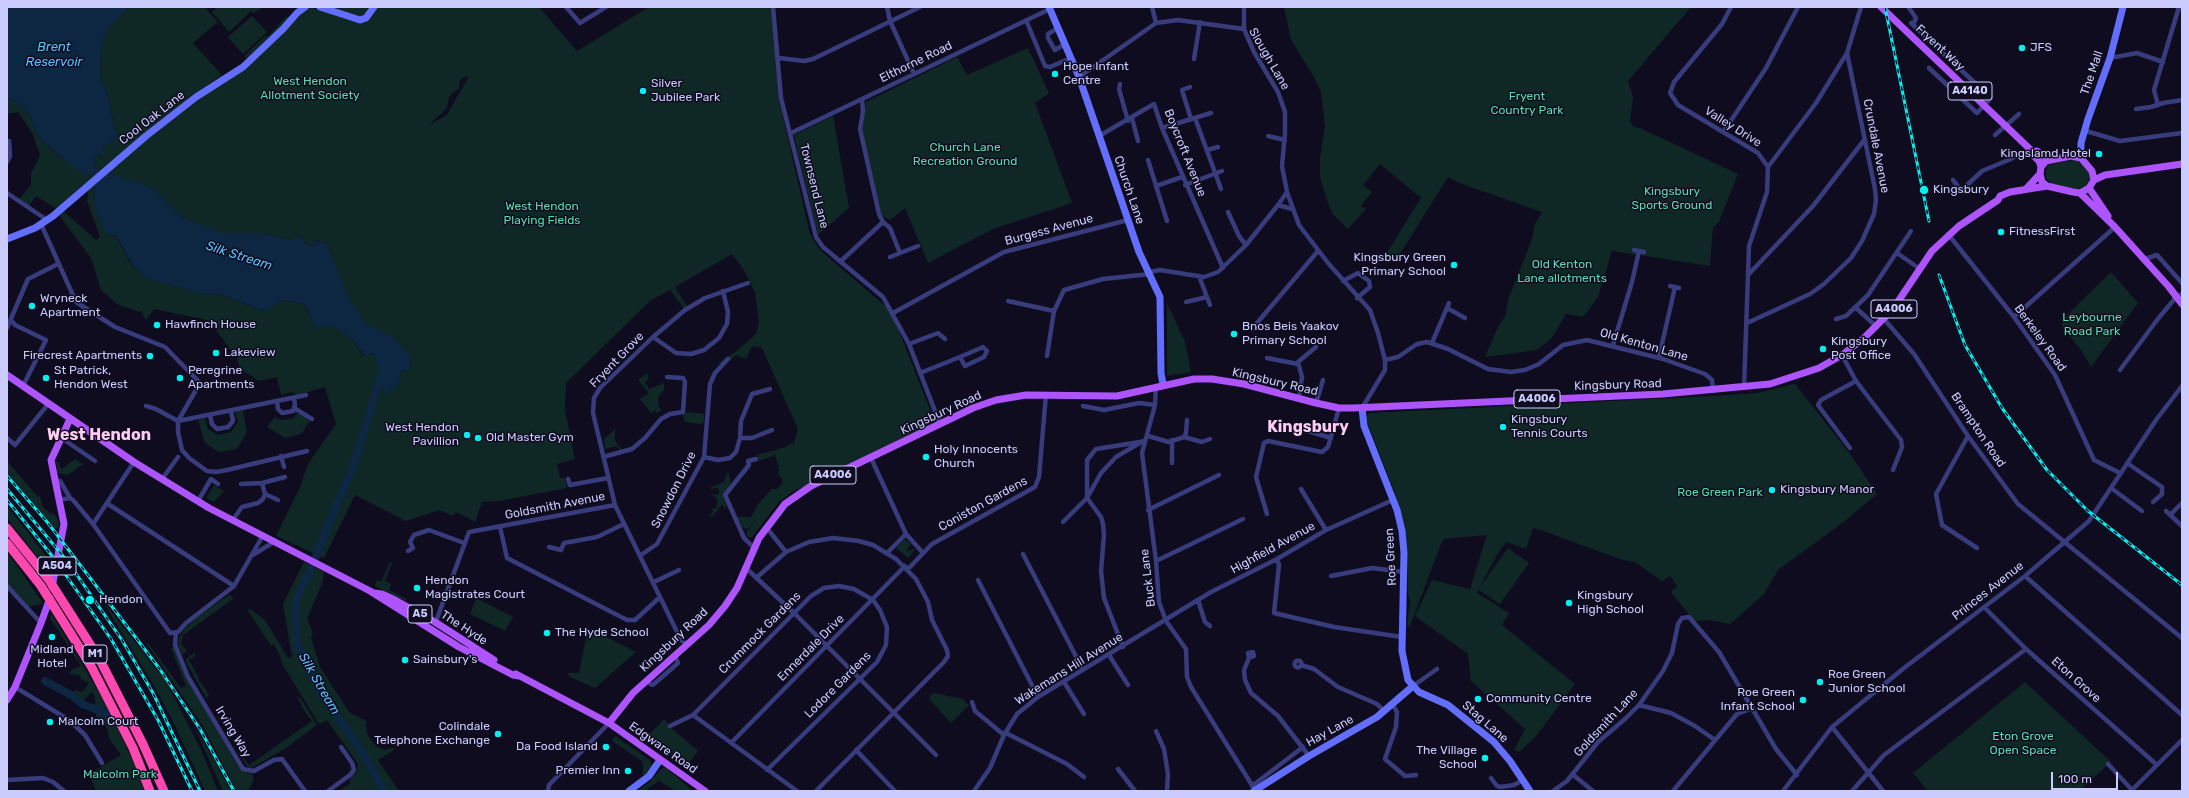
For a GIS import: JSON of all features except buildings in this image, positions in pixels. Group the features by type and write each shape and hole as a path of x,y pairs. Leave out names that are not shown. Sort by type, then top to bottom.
{"highway":[{"name":"M1","path":"7,528 49,580 100,660 143,744 164,791"},
{"name":"M1","path":"7,543 40,586 91,666 133,748 150,791"}],"main road":[{"name":"Fryent Way","path":"1881,7 1985,105 2032,152 2032,155 2039,161 2041,170"},
{"name":"Fryent Way","path":"2032,152 2037,151 2049,160"},
{"path":"2094,180 2092,171 2081,158 2071,156 2049,160 2041,170 2042,182 2047,186 2080,192 2114,225 2144,259 2180,295 2182,304"},
{"path":"2080,192 2089,188 2094,180 2105,175 2182,164"},
{"name":"Kingsbury Road","path":"2027,188 2041,170"},
{"path":"2092,171 2105,175"},
{"name":"Kingsbury Road","path":"609,723 646,681 709,625 725,606 766,527 785,504 817,483 973,408 994,401 1026,395 1046,394 1117,396 1159,385 1194,379 1212,379 1244,384 1338,408 1713,391 1770,384 1819,368 1842,355 1877,327 1903,296 1932,251 1948,234 1998,200 2000,196 2027,188 2047,186"},
{"path":"2089,188 2114,225"},
{"name":"A5","path":"7,374 134,462 232,521 262,536"},
{"name":"A504","path":"7,700 15,687 45,614 63,533 63,517 51,460 60,437 70,419"},
{"name":"The Hyde","path":"262,536 374,593 459,647 513,675 519,676"},
{"name":"The Hyde","path":"374,593 382,594 395,600 436,622 519,676 609,723"},
{"name":"Edgware Road","path":"609,723 660,760 695,788 705,791"}],"street":[{"name":"Cool Oak Lane","path":"7,239 44,222 105,170 196,97 243,67 283,29 297,13 305,7"},
{"path":"320,7 360,20 366,18 374,7"},
{"path":"566,7 580,23 606,7"},
{"name":"Townsend Lane","path":"773,7 779,58 781,98 816,237 822,248 841,261 883,297 909,344 940,424"},
{"path":"887,7 890,21 914,74"},
{"path":"779,58 804,61 813,59 920,7"},
{"path":"1152,7 1156,23"},
{"path":"1244,7 1244,29"},
{"name":"Valley Drive","path":"1731,7 1718,30 1674,82 1670,93 1674,102 1678,105 1724,131 1758,153 1768,167"},
{"path":"1724,131 1766,68 1798,7"},
{"path":"1744,388 1749,246 1767,192 1768,167 1816,103 1847,53 1862,7"},
{"name":"The Mall","path":"2081,158 2081,146 2088,119 2110,58 2123,7"},
{"path":"2158,105 2154,90 2179,7"},
{"name":"Elthorne Road","path":"791,133 1049,8"},
{"name":"Church Lane","path":"1049,8 1079,77 1139,252 1150,273 1162,304 1161,373 1159,385"},
{"path":"1905,30 1916,18 1910,8"},
{"path":"1026,20 1045,66 1050,66 1071,58"},
{"name":"Slough Lane","path":"1079,77 1156,23 1178,20 1244,29 1254,52 1278,92 1285,112 1285,140 1282,166 1292,209 1299,225 1318,251 1357,298 1370,310 1385,360"},
{"path":"1194,59 1200,22"},
{"name":"Fryent Way","path":"1912,24 1991,98 1985,105"},
{"path":"1058,28 1048,34 1051,43 1055,50 1065,44"},
{"name":"Crundale Avenue","path":"1747,323 1810,294 1824,284 1851,258 1862,241 1874,214 1876,200 1847,53"},
{"path":"2110,58 2137,53 2163,62"},
{"path":"1929,68 1977,113 1985,105"},
{"path":"1120,84 1119,89 1138,141"},
{"path":"1190,86 1182,90 1207,150 1221,189"},
{"path":"862,99 863,111 860,129 879,214 883,222 890,228 900,253"},
{"path":"2136,109 2182,100"},
{"name":"Boycroft Avenue","path":"1099,136 1130,120 1154,104 1182,177 1223,268"},
{"path":"1162,128 1211,113"},
{"path":"1995,135 2006,127 2019,114"},
{"path":"2086,131 2120,141 2182,133"},
{"path":"1268,136 1285,140"},
{"path":"1748,275 1813,206 1865,139"},
{"path":"7,162 10,156 9,141"},
{"name":"The Mall","path":"2071,156 2081,146"},
{"path":"1207,150 1218,147"},
{"path":"1953,180 1960,189 1965,187 1982,171 2011,159 2018,153 2021,153"},
{"path":"1148,160 1167,221"},
{"path":"1186,184 1222,171"},
{"path":"1156,186 1182,177"},
{"path":"1046,356 1054,311 1064,290 1103,279 1150,273 1160,270 1199,276 1210,275 1223,268 1246,245 1287,192"},
{"path":"7,193 44,222 58,264 76,302 115,327 165,347 200,383 178,421 178,432 182,450 189,458 207,471 216,472 307,451"},
{"path":"1278,205 1292,209"},
{"path":"1228,212 1239,236 1246,245"},
{"name":"Burgess Avenue","path":"893,313 1004,252 1128,220"},
{"path":"841,261 883,222"},
{"path":"2014,317 2114,225"},
{"path":"1836,318 1846,316 1868,295 1911,231"},
{"name":"Berkeley Road","path":"1948,234 2014,317 2056,376 2094,460 2120,473"},
{"path":"890,257 918,246"},
{"path":"1252,328 1318,251"},
{"path":"1613,345 1632,282 1636,251 1644,252"},
{"path":"1897,253 1920,270"},
{"path":"2144,259 2157,255 2182,283"},
{"path":"7,328 28,279 58,264"},
{"path":"1343,281 1358,273 1369,281 1370,287 1357,298"},
{"path":"1199,276 1210,305"},
{"name":"Fryent Grove","path":"615,505 593,413 594,398 600,388 653,337 685,310 723,291 748,283"},
{"path":"1659,357 1675,287"},
{"path":"653,337 662,345 676,353 690,354 704,350 718,338 727,324 728,312 723,291"},
{"path":"2120,370 2180,295"},
{"path":"1186,302 1207,297"},
{"path":"1008,301 1054,311"},
{"path":"1362,408 1385,370 1385,360 1398,357 1417,344 1432,343 1449,303"},
{"path":"1447,308 1465,318"},
{"path":"1856,308 1877,327"},
{"name":"Brampton Road","path":"1884,319 1914,354 1968,436 2018,504 2182,638"},
{"path":"11,320 15,325 46,340 23,386"},
{"path":"909,344 938,333 944,339"},
{"name":"Old Kenton Lane","path":"1432,343 1488,369 1511,372 1525,370 1539,364 1563,345 1571,342 1587,340 1659,357 1710,376 1713,391"},
{"path":"1298,364 1316,346"},
{"path":"920,373 960,356 983,347 988,351 984,357 965,366 960,356"},
{"path":"1842,355 1856,381 1901,440 1902,448 1893,470"},
{"path":"1267,358 1298,364"},
{"name":"Snowdon Drive","path":"641,555 657,544 704,457 710,384 715,373 728,359"},
{"path":"1298,364 1302,378 1299,397"},
{"path":"603,457 632,449 645,438 661,419 670,414 683,412 686,382 683,378 666,377"},
{"path":"1316,403 1323,380"},
{"path":"1850,448 1818,405 1823,399 1856,381"},
{"path":"1063,522 1086,498 1101,473 1116,457 1143,441 1148,436 1159,385"},
{"name":"Princes Avenue","path":"1783,791 1797,775 1832,727 1904,668 2025,576 2089,521 2120,473 2182,386"},
{"path":"704,457 718,460 730,458 736,452 740,438 741,421 752,394 770,389"},
{"name":"Coniston Gardens","path":"906,568 940,539 1035,487 1039,477 1046,394"},
{"path":"146,406 156,409 178,421 306,395"},
{"path":"277,401 278,410 282,413 292,411 295,405 294,398"},
{"path":"7,438 15,445 49,403"},
{"path":"1083,406 1104,410 1139,403 1155,405"},
{"path":"294,408 312,419"},
{"path":"1268,514 1256,477 1264,443 1268,441 1322,452 1328,447 1338,408"},
{"name":"Roe Green","path":"1362,408 1362,416 1366,432 1393,500 1402,531 1404,572 1402,651 1405,669 1413,686"},
{"path":"210,415 212,424 218,429 228,426 233,421 231,410"},
{"path":"1184,437 1186,433 1187,420"},
{"path":"1291,426 1331,438"},
{"path":"740,438 752,438 772,430"},
{"path":"1148,436 1163,441 1184,437 1202,442 1210,439"},
{"path":"1968,436 1936,494 1942,525 1977,548"},
{"path":"60,437 95,461"},
{"path":"1172,440 1172,463"},
{"path":"1123,647 1104,598 1101,571 1104,535 1103,524 1101,517 1086,498 1087,460 1096,449 1143,441"},
{"name":"Buck Lane","path":"1143,441 1142,453 1148,510 1156,561 1159,602 1166,621 1186,649 1187,677 1191,687 1254,789"},
{"path":"281,456 284,467"},
{"path":"162,479 178,457"},
{"path":"871,458 906,534 923,553"},
{"path":"754,548 744,538 725,495 749,465 748,461 756,459"},
{"path":"93,524 108,504 134,462"},
{"path":"2127,463 2162,487 2162,494 2153,502"},
{"path":"1148,510 1219,475"},
{"path":"241,484 262,483 285,477"},
{"path":"568,479 570,485 608,478"},
{"path":"198,500 211,479 218,484"},
{"path":"60,481 70,498 93,524 170,633 176,632 234,586 262,536"},
{"path":"262,483 265,494 278,500"},
{"path":"2111,488 2142,511"},
{"path":"1301,489 1326,530"},
{"path":"232,521 242,507 258,503 265,494"},
{"path":"59,500 70,498"},
{"name":"Highfield Avenue","path":"1166,621 1198,600 1276,559 1326,530 1393,500"},
{"path":"2182,503 2168,513 2182,526"},
{"path":"108,504 234,586"},
{"name":"Goldsmith Avenue","path":"432,630 469,532 615,505 641,555 681,640 687,645"},
{"path":"1156,561 1243,519"},
{"path":"549,547 561,550 564,543 597,537 624,524"},
{"path":"500,527 507,558 627,620 635,620 660,597"},
{"path":"766,527 786,552"},
{"path":"408,551 413,548 410,542 414,536 429,530 464,543"},
{"path":"887,553 906,534"},
{"path":"756,578 786,552 809,542 833,538 858,541 887,553 906,568 925,595 932,620 947,650 948,656 895,712 816,791"},
{"path":"250,557 274,542"},
{"path":"1023,554 1083,670"},
{"path":"1276,559 1279,565 1274,613 1334,627 1402,637"},
{"path":"746,568 794,612 895,712 936,755"},
{"name":"Ennerdale Drive","path":"731,743 827,645 906,568"},
{"path":"1330,576 1372,568 1404,572"},
{"path":"654,582 679,570"},
{"path":"2025,576 2182,715"},
{"path":"978,580 1038,697"},
{"path":"7,586 42,624"},
{"name":"Crummock Gardens","path":"693,715 811,596 824,588 839,586 854,589 873,600"},
{"path":"7,595 12,591"},
{"name":"Lodore Gardens","path":"767,770 878,662 886,645 887,627 880,610 873,600"},
{"path":"1198,600 1205,622 1210,626"},
{"name":"Eton Grove","path":"1984,607 2026,649 2157,765"},
{"name":"Goldsmith Lane","path":"1553,791 1572,774 1598,742 1639,705 1669,659 1678,624 1682,618 1688,617 1719,652 1753,708"},
{"name":"Wakemans Hill Avenue","path":"974,791 990,768 1005,734 1017,714 1038,697 1166,621"},
{"name":"Irving Way","path":"176,632 175,646 188,677 244,769 254,771 274,760 282,759 305,791"},
{"path":"1852,791 1884,755 2026,649"},
{"path":"1109,655 1128,685"},
{"path":"1249,658 1244,670 1244,676 1251,693 1278,716 1309,756"},
{"path":"1301,665 1314,669 1338,687 1377,704 1385,712"},
{"path":"1413,686 1437,670"},
{"path":"1064,682 1084,714"},
{"name":"Hay Lane","path":"1254,789 1385,712 1413,686"},
{"name":"Stag Lane","path":"1413,686 1426,696 1448,705 1490,739 1505,754 1530,791"},
{"path":"15,687 69,720 85,735 102,763"},
{"path":"972,702 975,711 1005,734 1067,764 1084,776"},
{"path":"1393,705 1397,712 1396,727 1385,759 1405,776 1416,775"},
{"path":"1639,705 1671,713 1696,726 1715,740"},
{"path":"1673,791 1737,714 1753,708 1776,749 1797,775"},
{"path":"670,726 693,715 798,791"},
{"path":"548,791 549,785 609,723"},
{"path":"1832,727 1883,791"},
{"path":"1156,731 1164,749 1168,774 1167,791"},
{"path":"2108,764 2132,791 2182,740"},
{"path":"328,791 350,775 354,770 352,763 341,747"},
{"path":"1254,789 1303,747"},
{"path":"856,750 895,791"},
{"path":"629,791 649,776 660,760"},
{"path":"1118,769 1135,791"},
{"path":"1572,774 1593,791"},
{"path":"1491,778 1497,786 1501,787 1514,785 1523,780"},
{"path":"7,780 48,780 64,791"}],"green space":[{"path":"130,7 208,7 206,9 218,22 193,43 222,75 186,99 191,106 195,101 241,72 284,32 301,13 310,7 356,22 376,7 539,7 577,51 649,7 771,7 778,56 779,100 810,234 820,250 891,311 935,422 791,493 778,503 752,537 748,537 746,533 758,517 748,529 743,528 737,517 751,517 758,504 772,489 777,489 782,484 782,479 778,474 780,468 772,469 779,467 775,455 759,461 757,455 786,447 793,442 793,446 798,429 762,348 752,346 746,359 736,355 731,360 720,365 719,362 734,353 756,334 759,322 755,292 744,270 732,254 675,287 688,308 685,310 670,290 651,300 566,383 565,410 575,459 557,464 560,478 565,478 567,488 499,501 482,502 475,522 456,512 453,516 439,510 406,521 355,495 324,558 276,536 300,487 308,464 336,424 325,387 297,395 292,392 281,395 277,377 259,381 240,369 235,351 231,351 215,328 207,320 154,309 146,321 141,310 139,312 117,304 101,290 91,258 59,215 63,211 96,240 100,237 87,201 89,187 94,183 95,206 102,226 107,233 116,237 132,266 149,279 207,295 217,293 264,311 283,300 304,304 309,311 314,328 332,325 352,339 363,356 374,353 386,394 399,384 401,371 409,370 412,358 362,322 358,309 350,304 327,244 316,240 315,245 309,246 299,236 291,240 263,233 221,234 182,217 153,188 95,168 94,157 98,153 102,159 104,146 116,138 109,99 100,76 101,49 106,30","holes":["469,76 447,115 429,125 447,108 449,97 459,88 460,79"]},
{"path":"218,7 263,7 254,13 251,11 229,32 212,12"},
{"path":"323,7 372,7 368,13 361,18"},
{"name":"Fryent Country Park","path":"1284,7 1691,7 1628,81 1633,97 1630,121 1633,127 1640,128 1738,174 1719,222 1713,227 1710,266 1612,251 1598,297 1583,317 1566,314 1551,339 1537,350 1485,357 1498,327 1506,315 1508,300 1532,239 1535,224 1542,212 1462,184 1448,177 1398,257 1394,261 1386,264 1387,262 1383,259 1421,198 1380,164 1363,185 1372,192 1361,206 1366,209 1348,229 1333,214 1320,177 1320,158 1325,126 1321,92 1314,77 1291,40"},
{"path":"252,16 267,32 243,54 228,37"},
{"path":"287,16 288,19 280,30 246,59 245,55 264,37 268,36"},
{"name":"Church Lane Recreation Ground","path":"1028,48 1049,93 1035,103 1072,203 993,229 928,263 905,208 890,220 881,215 862,131 866,102 957,57 967,75"},
{"path":"11,98 29,114 36,132 44,143 62,158 94,174 94,177 57,209 36,196 28,207 18,201 31,185 31,174 40,155 33,134 18,112 7,114 7,99"},
{"path":"833,116 849,208 818,235 794,135"},
{"path":"2074,160 2078,161 2090,173 2091,176 2086,186 2078,189 2052,184 2046,178 2046,170 2048,165"},
{"name":"Leybourne Road Park","path":"2111,272 2138,303 2091,367 2083,353 2062,326 2062,320"},
{"path":"1167,303 1185,342 1191,372 1167,376"},
{"path":"647,373 649,379 645,382 649,389 664,383 664,390 658,397 659,408 662,410 657,413 655,410 651,413 640,399 649,393 638,380"},
{"name":"Roe Green Park","path":"1795,384 1851,455 1877,494 1845,521 1778,570 1764,594 1730,624 1709,620 1694,621 1671,592 1677,586 1670,576 1662,581 1635,562 1623,560 1533,528 1526,549 1506,542 1498,553 1480,587 1508,548 1529,563 1500,604 1479,590 1477,593 1509,613 1502,625 1575,684 1537,735 1519,752 1514,750 1525,729 1471,681 1468,654 1415,616 1432,580 1470,589 1487,535 1443,539 1410,626 1407,625 1410,602 1408,593 1407,546 1395,493 1366,419 1369,413 1714,396 1757,393"},
{"path":"243,410 247,432 237,449 219,452 205,443 198,420 205,418 208,429 218,435 231,432 238,422 235,412"},
{"path":"688,412 704,414 704,422 700,424 685,422 683,415"},
{"path":"296,414 300,414 310,421 301,434 285,438 267,427 275,417 281,420 294,418"},
{"path":"615,429 615,441 622,450 620,451 617,446 605,449 604,439"},
{"path":"75,459 83,464 68,475 58,473 56,461 60,463 59,466 62,469"},
{"path":"7,461 38,497 40,496 43,507 51,514 53,513 58,519 59,527 55,528 7,473"},
{"path":"728,471 731,483 722,495 727,507 725,508 722,504 713,516 709,517 713,512 712,508 715,509 718,503 716,497 711,495 719,494 718,488 711,489 711,487 724,482"},
{"path":"214,485 224,491 214,502 206,498"},
{"path":"7,506 51,562 49,572 7,518"},
{"path":"905,539 911,544 907,549 910,551 912,548 915,550 908,558 896,548"},
{"path":"7,553 43,603 28,607 7,584"},
{"path":"304,562 324,572 323,581 307,619 313,633 311,637 320,667 349,712 366,721 367,734 376,746 384,750 393,748 394,750 378,760 399,791 339,791 351,783 349,780 357,772 358,764 327,720 319,724 281,662 281,658 274,644 271,646 248,611 249,608 265,620 288,658 292,657 283,604"},
{"path":"390,562 392,563 385,581 391,584 389,590 407,599 406,601 375,586 377,580 381,582"},
{"path":"230,594 233,599 183,635 181,644 187,651 182,655 178,644 179,637 184,630 193,620"},
{"path":"100,597 167,683 202,752 218,791 205,791 172,719 153,684"},
{"path":"476,598 513,617 505,631 470,614"},
{"name":"Malcolm Park","path":"51,613 103,699 133,761 145,791 96,791 89,774 121,755 110,740 106,726 96,716 95,697 92,692 83,701 72,695 75,690 82,692 89,683 81,679 79,675 70,674 71,670 81,666 50,618"},
{"path":"588,628 636,652 595,688 570,677 567,673 579,673"},
{"path":"148,643 181,688 186,686 171,648 174,648 187,678 235,761 242,771 253,774 253,782 249,789 250,791 237,791 203,726 147,644"},
{"path":"194,653 196,655 189,660 199,678 198,679 207,691 209,696 206,698 185,660"},
{"name":"Eton Grove Open Space","path":"2025,682 2111,762 2079,791 1928,791 1913,773"},
{"path":"935,693 963,699 969,705 951,723 929,699 931,694"},
{"path":"300,697 317,725 286,748 250,768 246,765 237,749 249,765 312,721 301,706 302,705 298,699"},
{"path":"664,719 671,728 698,751 686,767 646,738"},
{"path":"194,726 213,758 231,791 223,791"},
{"path":"615,736 650,760 652,766 644,776 642,774 643,762 612,741"},
{"path":"662,768 666,768 691,789 689,791 676,791 659,781 644,791 637,791 649,783"}],"water":[{"name":"Brent Reservoir","path":"7,7 130,7 106,30 101,49 100,76 109,99 114,127 117,132 116,138 104,146 103,150 105,153 103,158 98,153 94,157 95,168 153,188 182,217 221,233 263,233 291,240 299,236 309,246 315,245 315,240 327,244 351,304 358,309 363,322 394,338 412,358 409,370 401,371 399,384 385,395 374,353 364,356 352,339 332,326 314,328 309,311 304,304 283,300 265,311 217,293 207,295 148,279 133,266 116,236 106,233 102,226 95,206 94,174 83,174 44,143 36,132 29,114 11,98 7,99"}],"waterway":[{"name":"Silk Stream","path":"316,556 353,467 383,369"},
{"name":"Silk Stream","path":"311,568 296,600 296,643 319,690 367,760 384,791"},
{"path":"45,681 71,695 82,704 110,715"}],"railway":[{"path":"1885,7 1929,221"},
{"path":"1939,275 1965,345 2002,408 2047,470 2088,511 2182,585"},
{"path":"7,476 48,523 159,668 200,729 234,791"},
{"path":"7,489 68,562 122,640 153,693 200,791"},
{"path":"7,500 53,557 111,639 158,720 192,791"}],"place":[{"name":"JFS","path":"2022,48"},
{"name":"Hope Infant Centre","path":"1055,74"},
{"name":"Silver Jubilee Park","path":"643,91"},
{"name":"Kingslamd Hotel","path":"2099,154"},
{"name":"Kingsbury","path":"1924,190"},
{"name":"FitnessFirst","path":"2001,232"},
{"name":"Kingsbury Green Primary School","path":"1454,265"},
{"name":"Wryneck Apartment","path":"32,306"},
{"name":"Hawfinch House","path":"157,325"},
{"name":"Bnos Beis Yaakov Primary School","path":"1234,334"},
{"name":"Kingsbury Post Office","path":"1823,349"},
{"name":"Lakeview","path":"216,353"},
{"name":"Firecrest Apartments","path":"150,356"},
{"name":"St Patrick, Hendon West","path":"46,378"},
{"name":"Peregrine Apartments","path":"180,378"},
{"name":"Kingsbury Tennis Courts","path":"1503,427"},
{"name":"West Hendon Pavillion","path":"467,435"},
{"name":"Old Master Gym","path":"478,438"},
{"name":"Holy Innocents Church","path":"926,457"},
{"name":"Kingsbury Manor","path":"1772,490"},
{"name":"Hendon Magistrates Court","path":"417,588"},
{"name":"Hendon","path":"90,600"},
{"name":"Kingsbury High School","path":"1569,603"},
{"name":"The Hyde School","path":"547,633"},
{"name":"Midland Hotel","path":"52,637"},
{"name":"Sainsbury's","path":"405,660"},
{"name":"Roe Green Junior School","path":"1820,682"},
{"name":"Community Centre","path":"1478,699"},
{"name":"Roe Green Infant School","path":"1803,700"},
{"name":"Malcolm Court","path":"50,722"},
{"name":"Colindale Telephone Exchange","path":"498,734"},
{"name":"Da Food Island","path":"606,747"},
{"name":"The Village School","path":"1485,758"},
{"name":"Premier Inn","path":"628,771"}],"district":[{"name":"Kingsbury","path":"1308,427"},
{"name":"West Hendon","path":"99,435"}],"park label":[{"name":"West Hendon Allotment Society","path":"310,89"},
{"name":"Kingsbury Sports Ground","path":"1672,199"},
{"name":"West Hendon Playing Fields","path":"542,214"},
{"name":"Old Kenton Lane allotments","path":"1562,272"}]}
